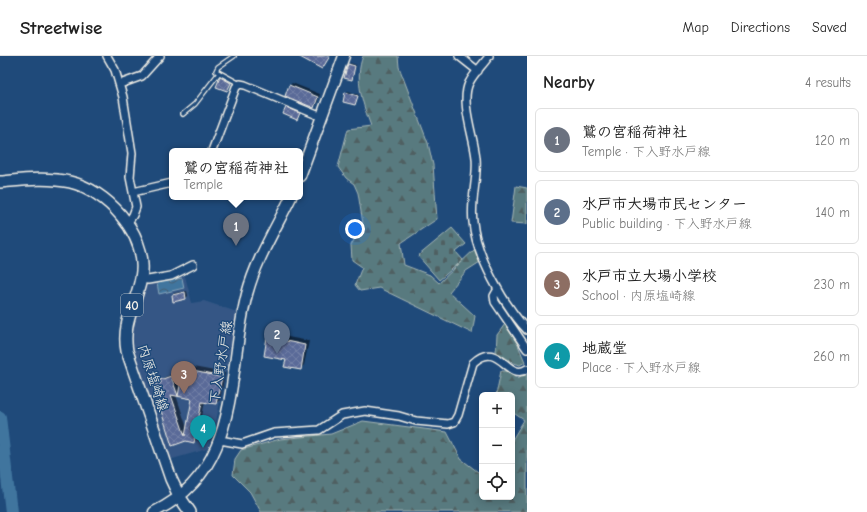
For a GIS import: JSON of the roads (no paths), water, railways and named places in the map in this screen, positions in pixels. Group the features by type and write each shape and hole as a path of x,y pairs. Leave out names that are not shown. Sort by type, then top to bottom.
{"main road":[{"path":"303,168 344,56"},
{"name":"内原塩崎線","path":"0,182 51,179 72,182 102,198 112,207 135,237 140,252 140,279 128,318 126,341 131,363 171,479 179,496 190,512"},
{"name":"下入野水戸線","path":"154,512 179,496 197,479 207,467 220,440 226,415 247,293 263,253 290,200"}],"street":[{"path":"107,56 120,84 132,153 130,177 136,207 126,224"},
{"path":"120,84 142,76 160,56"},
{"path":"459,56 478,71"},
{"path":"489,56 469,83 466,95 476,159 473,222 486,264 498,289 527,330"},
{"path":"213,148 236,87 240,84 246,84 322,117"},
{"path":"133,192 169,184"},
{"path":"140,279 148,280 170,276 193,265"},
{"path":"498,289 494,296 495,302 527,349"},
{"path":"220,440 242,444 274,433 319,430 342,415 365,411 399,416 416,421 448,424 454,422 458,415 474,363 478,358 492,355 498,357 512,370 522,372 527,369"}],"lane":[{"path":"234,56 218,67 216,71 240,84"},
{"path":"183,114 195,104 219,73"}],"water":[{"path":"182,278 184,288 159,294 157,283"}],"waterway":[{"path":"0,417 11,512"}],"place":[{"name":"鷲の宮稲荷神社","path":"236,246"},
{"name":"水戸市大場市民センター","path":"277,354"},
{"name":"水戸市立大場小学校","path":"184,394"},
{"name":"地蔵堂","path":"203,448"}]}
